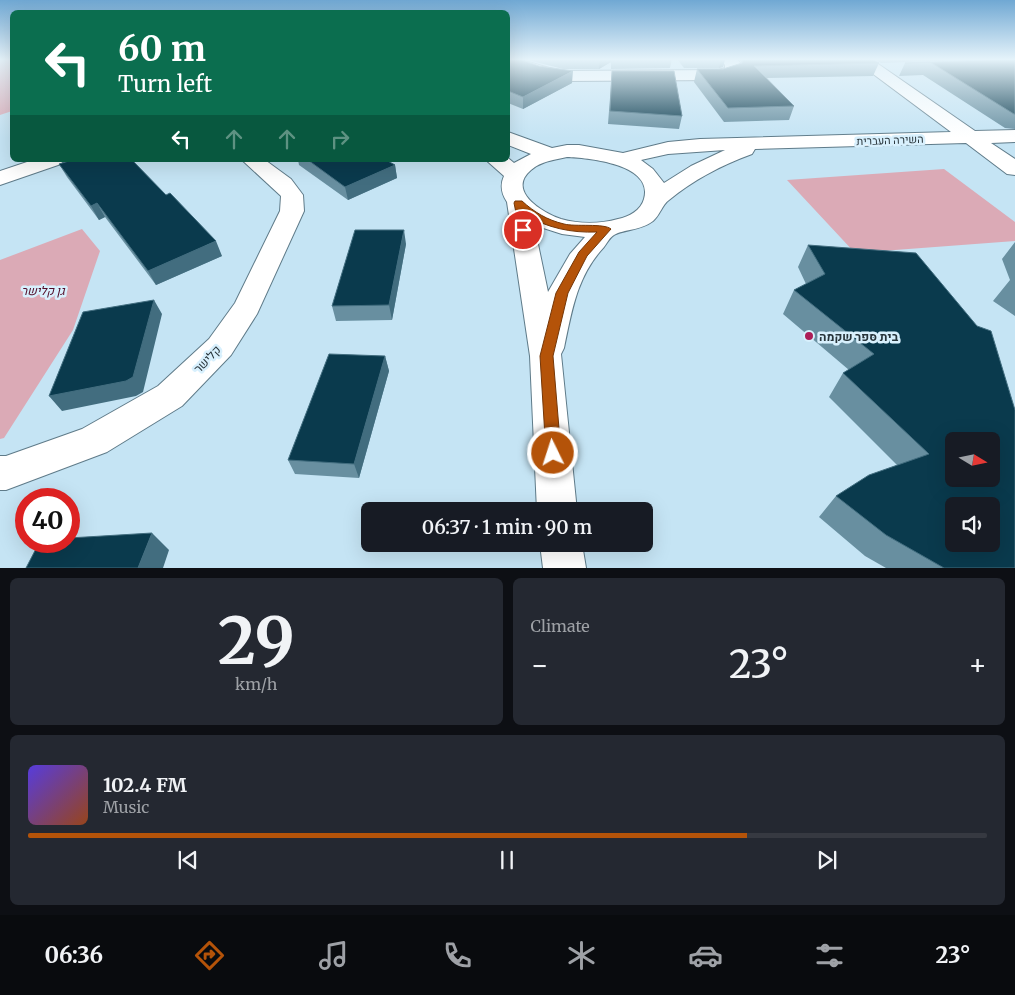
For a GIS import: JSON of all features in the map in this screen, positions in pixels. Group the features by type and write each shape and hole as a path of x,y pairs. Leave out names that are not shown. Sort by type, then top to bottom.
{"street":[{"path":"898,86 1015,169"},
{"name":"השירה העברית","path":"622,159 668,148 700,145 1015,136"},
{"path":"510,139 550,154"},
{"name":"השירה העברית","path":"518,203 529,213 544,221 563,227 584,230 606,229 625,225 641,218 652,209 657,198 690,176 728,155 764,144"},
{"path":"556,502 546,356 518,203 513,194 512,184 516,174 524,166 536,159 550,154 586,152 622,159 637,167 649,176 655,187 657,198"},
{"path":"0,178 48,162"},
{"name":"קלישר","path":"0,473 6,473 94,441 170,396 220,346 248,307 292,211 292,196 283,184 255,162"},
{"path":"499,162 516,174"},
{"path":"546,356 562,293 583,254 606,229"},
{"path":"563,552 565,568"}],"green space":[{"path":"0,86 10,86 10,112 0,115"},
{"path":"944,169 1015,222 1015,241 855,253 787,180"},
{"name":"גן קלישר","path":"82,229 100,251 73,330 4,438 0,439 0,260"}],"building":[{"path":"510,86 545,86 523,97 510,92"},
{"path":"611,86 677,86 682,116 610,111"},
{"path":"710,86 774,86 794,106 728,108"},
{"path":"968,86 1015,86 1014,114"},
{"path":"66,162 134,162 166,195 170,193 216,241 148,271 97,203 91,206 59,164"},
{"path":"311,162 390,162 395,165 345,187"},
{"path":"355,230 404,230 389,305 332,306"},
{"path":"808,245 916,253 977,326 991,331 1015,410 1015,568 944,568 886,535 836,496 869,475 929,454 843,373 874,354 794,290 825,274"},
{"path":"154,300 133,377 126,381 49,396 83,312"},
{"path":"329,354 385,356 354,464 288,460"},
{"path":"152,533 138,568 26,568 34,553 80,553 80,537"}],"place":[{"name":"בית ספר שקמה","path":"809,336"}],"route":[{"path":"523,230 518,203 529,213 544,221 563,227 584,230 606,229 583,254 562,293 546,356 553,453"}]}
